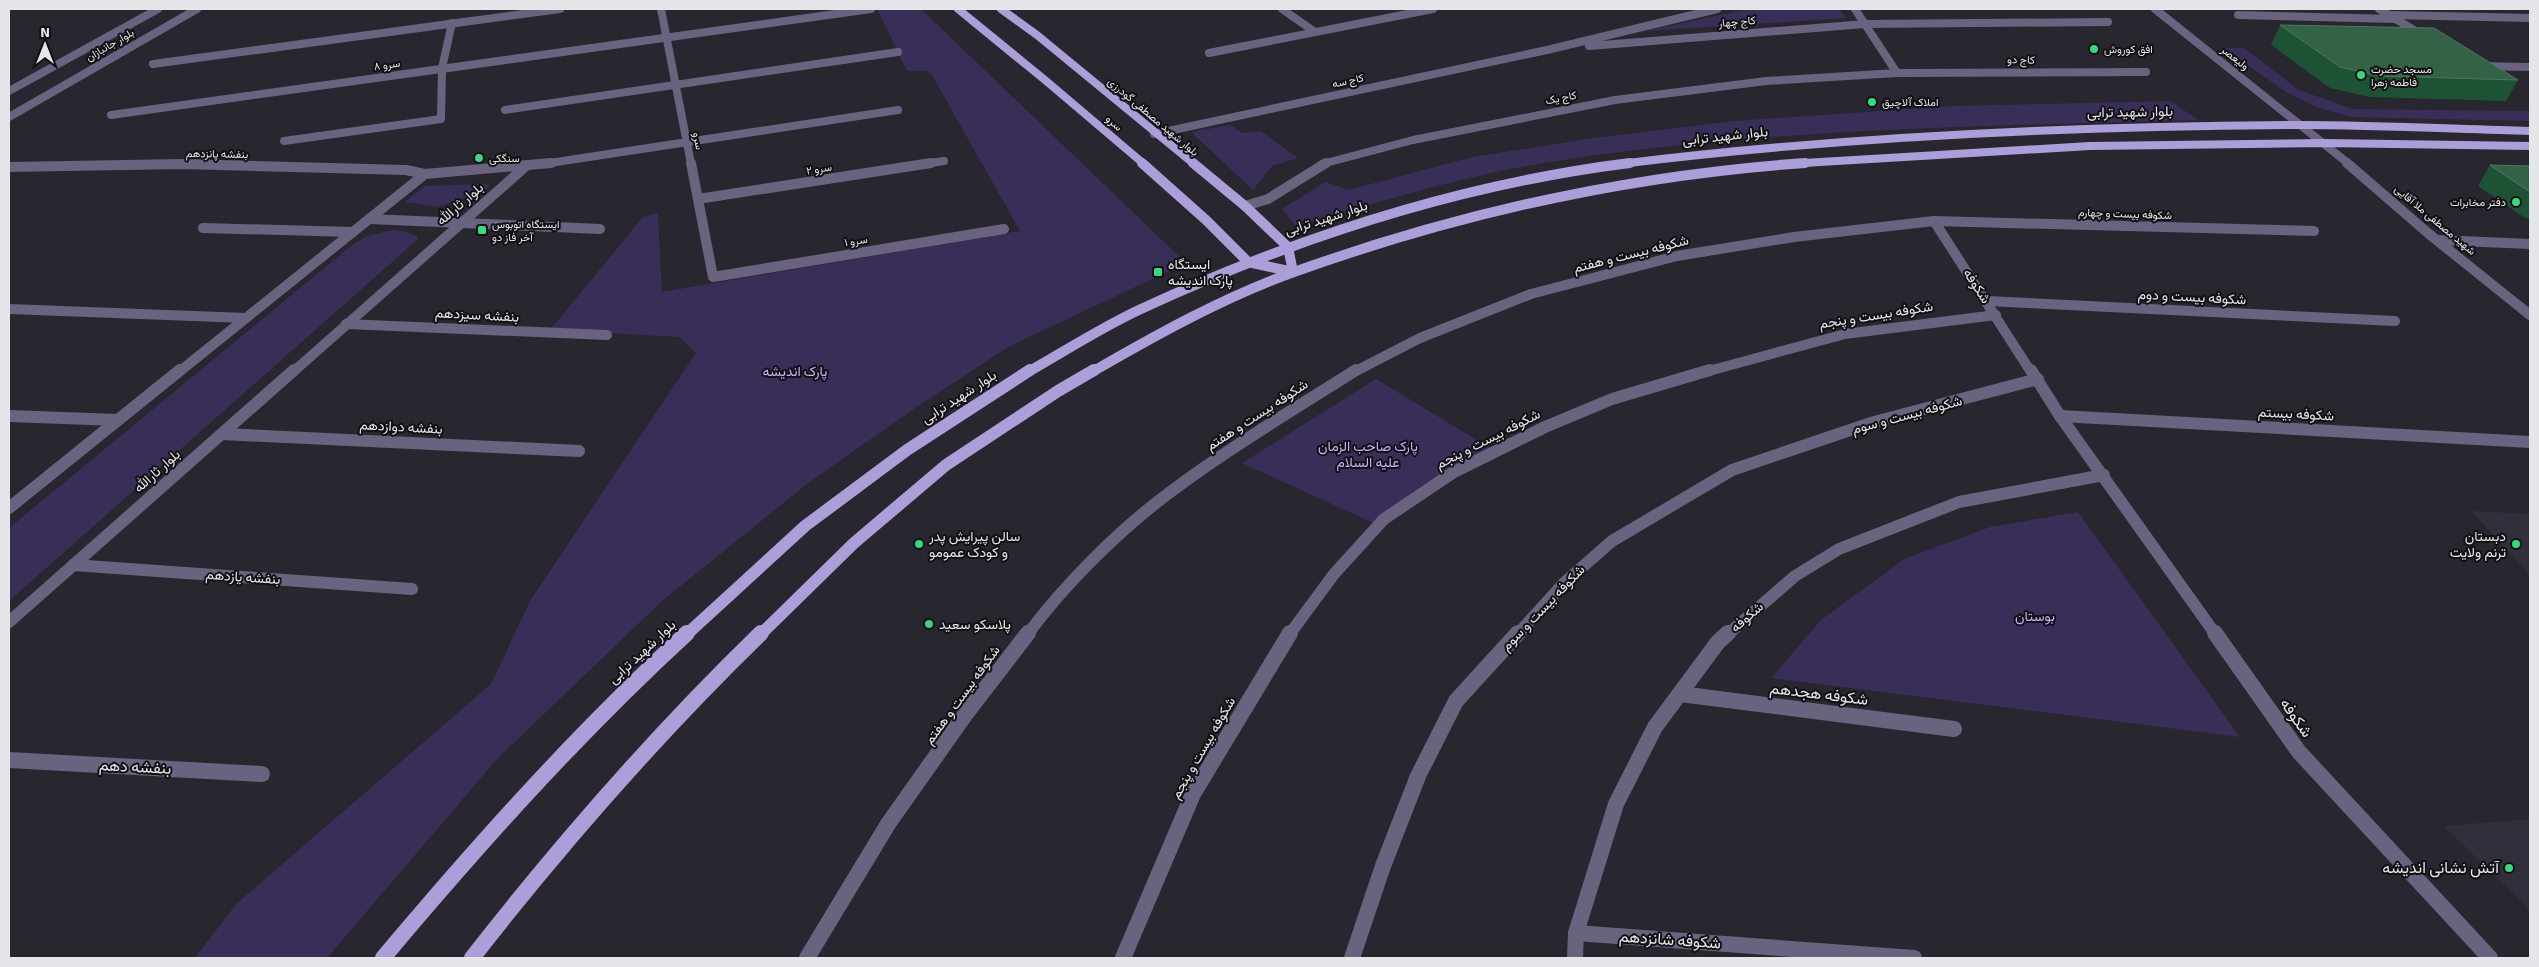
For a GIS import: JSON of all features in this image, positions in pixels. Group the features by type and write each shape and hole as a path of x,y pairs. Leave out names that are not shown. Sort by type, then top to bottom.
{"main road":[{"name":"سرو","path":"958,9 1022,59 1096,122 1222,233 1248,262"},
{"name":"بلوار شهید مصطفی گودرزی","path":"1001,9 1044,41 1154,134 1245,206 1288,247"},
{"name":"بلوار شهید ترابی","path":"383,958 452,875 627,688 805,526 907,450 1024,374 1139,310 1248,262 1288,247 1392,214 1506,185 1598,167 1733,150 1886,138 2068,130 2302,125 2530,131"},
{"path":"472,958 527,887 691,701 854,543 946,465 1058,391 1170,326 1293,272 1417,232 1531,203 1619,184 1749,167 1904,156 2080,147 2324,143 2530,146"},
{"path":"1288,247 1293,272"},
{"path":"1248,262 1293,272"}],"street":[{"name":"بلوار جانبازان","path":"9,91 158,9"},
{"name":"بلوار جانبازان","path":"9,117 197,9"},
{"path":"153,64 560,9"},
{"name":"سرو","path":"661,9 713,277"},
{"name":"سرو ۸","path":"112,115 666,36 871,9"},
{"path":"1282,9 1315,32"},
{"path":"1209,53 1433,9"},
{"path":"1547,50 1717,9"},
{"path":"1855,9 1897,73"},
{"name":"ولیعصر","path":"2155,9 2324,143"},
{"path":"2379,9 2435,42"},
{"path":"2238,15 2530,18"},
{"name":"کاج چهار","path":"1547,50 1866,24 2108,22"},
{"path":"284,141 441,119 442,68 452,24"},
{"name":"کاج سه","path":"1154,134 1547,50"},
{"path":"505,110 898,52"},
{"path":"2466,61 2474,66 2530,67"},
{"name":"کاج دو","path":"1897,73 1986,71 2146,72"},
{"name":"کاج یک","path":"1245,206 1268,199 1322,164 1442,134 1615,100 1766,81 1897,73"},
{"path":"525,167 898,110"},
{"name":"شهید مصطفی ملا آقایی","path":"2324,143 2437,240 2530,315"},
{"name":"سرو ۲","path":"698,199 944,161"},
{"name":"بنفشه پانزدهم","path":"9,167 182,164 406,170 425,174"},
{"name":"بلوار ثارالله","path":"425,174 525,167"},
{"name":"بلوار ثارالله","path":"9,622 525,167"},
{"path":"9,508 425,174"},
{"path":"369,219 600,229"},
{"name":"شکوفه بیست و چهارم","path":"1934,221 2314,231"},
{"name":"شکوفه","path":"1934,221 1988,301 2060,416 2104,475 2299,752 2490,958"},
{"name":"شکوفه بیست و هفتم","path":"808,958 888,824 965,714 1040,617 1104,549 1167,494 1218,458 1363,366 1445,328 1531,294 1678,256 1794,238 1934,221"},
{"path":"204,228 353,232"},
{"name":"سرو ۱","path":"713,277 1004,229"},
{"path":"2437,240 2530,244"},
{"name":"شکوفه بیست و دوم","path":"1988,301 2395,321"},
{"path":"9,310 246,318"},
{"name":"شکوفه بیست و پنجم","path":"1123,958 1193,794 1202,778 1291,630 1334,574 1384,519 1454,472 1545,427 1612,399 1776,351 1845,334 1996,315"},
{"name":"بنفشه سیزدهم","path":"346,324 607,336"},
{"name":"شکوفه بیست و سوم","path":"1352,958 1383,866 1418,776 1456,701 1564,583 1612,540 1732,470 1874,422 2038,379"},
{"path":"9,416 118,420"},
{"name":"شکوفه بیستم","path":"2060,416 2530,442"},
{"name":"بنفشه دوازدهم","path":"222,434 579,451"},
{"name":"شکوفه","path":"1576,958 1576,933 1616,804 1655,727 1718,642 1795,576 1839,549 1959,502 2104,475"},
{"name":"بنفشه یازدهم","path":"74,565 412,589"},
{"name":"شکوفه هجدهم","path":"1680,694 1954,729"},
{"name":"بنفشه دهم","path":"9,760 262,774"},
{"name":"شکوفه شانزدهم","path":"1576,933 1914,958"}],"shaded area":[{"name":"دبستان ترنم ولایت","path":"2471,511 2530,514 2530,575"},
{"name":"آتش نشانی اندیشه","path":"2530,819 2530,910 2444,826"}],"green space":[{"name":"پارک اندیشه","path":"877,9 921,9 1186,263 1010,346 915,408 807,484 662,601 497,759 327,958 195,958 236,904 491,684 530,601 696,353 679,337 550,330 643,217 658,213 662,292 1020,231 932,75 928,71 907,71"},
{"path":"1748,9 1838,9 1847,18 1646,31"},
{"path":"2224,48 2244,48 2299,90 2353,109 2530,111 2530,121 2350,117 2316,107 2286,92"},
{"path":"2171,101 2198,120 1880,130 1721,141 1642,149 1495,172 1428,188 1296,226 1282,209 1325,182 1349,190 1472,157 1594,138 1734,121 1954,106"},
{"path":"1230,125 1242,133 1261,131 1298,158 1272,166 1253,190 1191,132"},
{"path":"489,185 489,187 481,192 437,207 405,202 425,186"},
{"path":"393,230 417,236 417,240 9,601 9,528 352,245 367,236"},
{"name":"پارک صاحب الزمان علیه السلام","path":"1376,379 1492,449 1373,523 1242,463"},
{"name":"بوستان","path":"2078,512 2240,737 1771,678 1821,620 1904,559 1990,527"}],"building":[{"path":"2280,25 2434,28 2518,80 2379,76 2340,67"},
{"path":"2490,165 2530,166 2530,192"}],"place":[{"name":"افق کوروش","path":"2094,49"},
{"name":"مسجد حضرت فاطمه زهرا","path":"2361,75"},
{"name":"املاک آلاچیق","path":"1872,102"},
{"name":"سنگکی","path":"479,158"},
{"name":"دفتر مخابرات","path":"2516,202"},
{"name":"ایستگاه اتوبوس آخر فاز دو","path":"482,230"},
{"name":"ایستگاه پارک اندیشه","path":"1158,272"},
{"name":"سالن پیرایش پدر و کودک عمومو","path":"919,544"},
{"name":"دبستان ترنم ولایت","path":"2516,544"},
{"name":"پلاسکو سعید","path":"929,624"},
{"name":"آتش نشانی اندیشه","path":"2509,868"}]}
